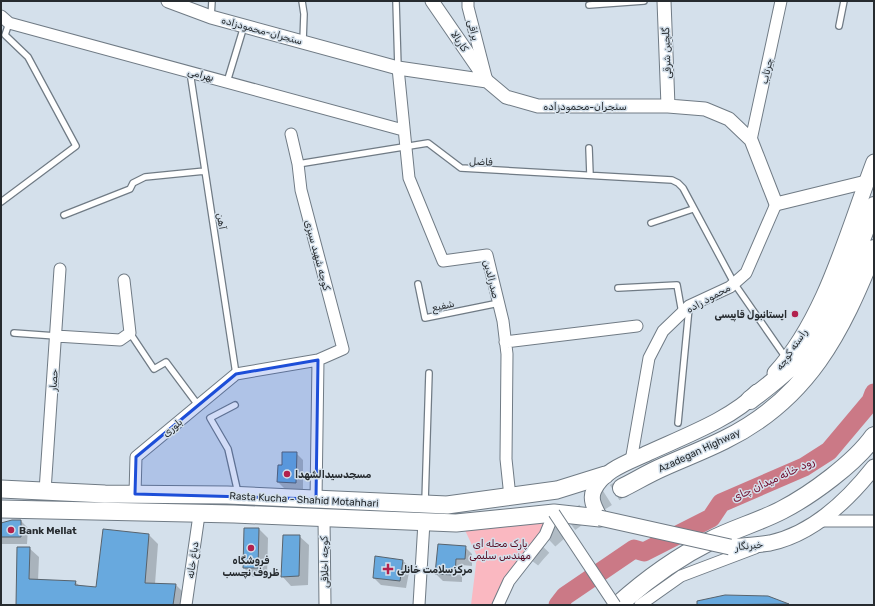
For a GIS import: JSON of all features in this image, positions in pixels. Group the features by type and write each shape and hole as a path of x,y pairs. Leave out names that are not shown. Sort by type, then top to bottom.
{"highway":[{"path":"750,400 793,364 821,329 839,294 874,206"},
{"name":"Azadegan Highway","path":"622,488 661,468 725,440 759,420 791,394 821,358 840,326 874,249"},
{"path":"617,605 675,559 711,540 782,510 813,491 842,468 874,436"}],"main road":[{"name":"راسته کوچه","path":"605,475 631,461 708,426 750,400 786,359 824,296 874,162"},
{"name":"خبرنگار","path":"600,518 730,547 770,543 797,534 820,521 860,484 874,467"},
{"name":"Rasta Kucha - Shahid Motahhari","path":"1,489 238,496 433,504 510,497 550,491 605,475"},
{"path":"600,518 592,504 593,491 605,475"},
{"path":"550,491 559,495 563,501 562,506 554,513"},
{"path":"510,497 512,519"},
{"path":"433,504 442,523"},
{"name":"Rasta Kucha - Shahid Motahhari","path":"1,509 199,514 442,523 512,519 554,513 600,518"}],"street":[{"name":"سنجران-محمودزاده","path":"168,1 211,17 398,68 487,82 506,97 538,106 668,106 705,109 729,119 751,140 776,204"},
{"name":"کاربالا","path":"432,1 487,82"},
{"name":"یراقی","path":"468,1 468,7 487,82"},
{"name":"گلچین شرقی","path":"664,1 668,106"},
{"name":"چرتاب","path":"751,140 781,1"},
{"name":"بهرامی","path":"5,19 190,72 403,130"},
{"name":"صدرالدین","path":"398,68 409,178 443,261 487,255 505,342 506,459 510,497"},
{"name":"کوچه شهید سبزی","path":"236,374 318,360 343,349 301,190 298,164 291,134"},
{"path":"776,204 866,182"},
{"name":"محمود زاده","path":"631,461 649,358 663,331 685,309 730,287 746,273 776,204"},
{"name":"حصار","path":"45,491 60,269"},
{"path":"56,336 120,340 130,333 124,280"},
{"path":"505,342 637,326"},
{"path":"316,499 318,360"},
{"name":"بلوری","path":"135,494 136,457 236,374"},
{"path":"554,513 617,605"},
{"path":"498,605 509,581 545,535 554,513"},
{"name":"دباغ خانه","path":"186,605 199,514"},
{"name":"کوچه اخلاقی","path":"324,518 325,605"},
{"path":"820,521 874,521"},
{"path":"419,605 424,522"},
{"path":"640,605 681,576 770,543"}],"lane":[{"path":"211,17 212,1"},
{"path":"302,1 304,14 303,41"},
{"path":"396,1 398,68"},
{"path":"589,5 644,1"},
{"path":"839,26 844,1"},
{"path":"1,202 76,146 28,57 5,35 5,19"},
{"path":"227,82 244,26"},
{"name":"آهن","path":"190,72 236,374"},
{"name":"فاضل","path":"298,164 428,143 461,168 672,180 683,188 693,209"},
{"path":"589,148 590,175"},
{"path":"64,215 130,189 133,183 145,177 205,171"},
{"path":"651,223 693,209 734,283 786,359"},
{"name":"شفیع","path":"418,284 425,318 498,303"},
{"path":"618,288 677,285 685,309 678,423"},
{"path":"14,333 56,336"},
{"path":"130,333 154,369 166,362 198,405"},
{"path":"429,373 433,504"},
{"path":"235,405 210,418 228,449 238,496"}],"highlighted area":[{"path":"318,360 316,499 135,494 136,457 236,374"}],"green space":[{"name":"پارک محله ای مهندس سلیمی","path":"546,518 538,538 494,605 471,605 477,556 464,528"}],"building":[{"name":"مسجدسیدالشهدا","path":"282,452 297,452 296,483 277,482 278,465 282,465"},
{"name":"Bank Mellat","path":"12,520 21,520 21,537 1,537 1,523"},
{"name":"فروشگاه ظروف نچسب","path":"244,528 259,528 258,568 243,568"},
{"path":"103,529 149,534 145,583 176,584 173,605 16,605 17,547 30,547 29,579 76,581 75,585 96,587"},
{"path":"283,535 300,535 299,576 281,577"},
{"path":"438,544 466,546 465,559 456,559 455,575 435,574"},
{"name":"مرکزسلامت خانلی","path":"375,556 403,560 400,581 373,578"},
{"path":"725,595 768,596 789,604 697,605 697,601"}],"waterway":[{"name":"رود خانه میدان چای","path":"558,605 565,596 634,549 644,552 711,518 721,503 804,467 829,451 871,401 874,393"}],"tunnel":[{"path":"531,560 540,549 573,520 622,488"}],"place":[{"name":"ایستانبول قاپیسی","path":"795,314"},
{"name":"مسجدسیدالشهدا","path":"287,474"},
{"name":"Bank Mellat","path":"11,530"},
{"name":"فروشگاه ظروف نچسب","path":"251,548"},
{"name":"مرکزسلامت خانلی","path":"388,569"}]}
